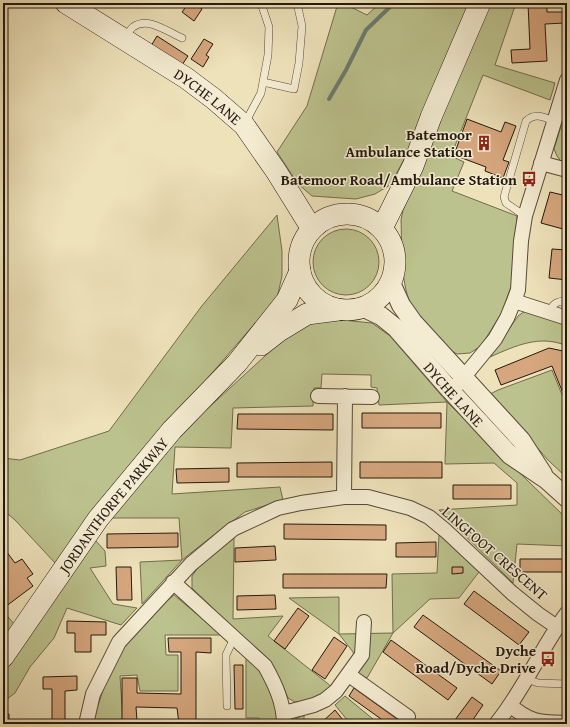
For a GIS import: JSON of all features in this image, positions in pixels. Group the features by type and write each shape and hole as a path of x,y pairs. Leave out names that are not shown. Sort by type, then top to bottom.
{"main road":[{"name":"DYCHE LANE","path":"66,3 186,78 244,124 276,171 312,229"},
{"path":"382,228 413,166 431,117 480,3"},
{"path":"348,214 364,217 382,228 391,242 395,258 395,267 391,283 382,295 370,305 354,310 338,310 322,304 306,287 300,271 300,254 302,246 312,229 326,219 348,214"},
{"name":"JORDANTHORPE PARKWAY","path":"3,657 98,519 172,430 237,363 287,300 300,271"},
{"name":"JORDANTHORPE PARKWAY","path":"237,363 279,331 307,314 338,310"}],"street":[{"path":"451,391 464,378 495,339 507,318 514,301 518,290 525,216 567,80"},
{"path":"541,162 567,170"},
{"name":"DYCHE LANE","path":"391,283 401,305 414,322 521,440 547,480"},
{"path":"514,301 567,318"},
{"name":"DYCHE LANE","path":"362,307 381,316 396,328 510,455 547,480 567,498"},
{"path":"318,396 372,397"},
{"path":"344,497 345,396"},
{"name":"LINGFOOT CRESCENT","path":"86,724 94,694 119,642 173,582 217,541 233,529 278,508 301,503 344,497 368,497 410,508 429,517 512,593 538,614 557,626"},
{"path":"173,582 265,666 279,695 284,718 325,700 336,691 362,655 364,649 364,622"},
{"path":"496,724 527,679 539,654 567,613"},
{"path":"349,675 408,717"},
{"path":"510,705 520,715 530,719 545,722 567,723"}],"lane":[{"path":"244,124 261,93 268,55 269,27 261,3"},
{"path":"263,82 294,89 300,63 302,26 297,3"},
{"path":"124,39 133,27 146,22 182,38"},
{"path":"525,216 506,203 504,197 526,122 531,117 536,116 554,121"},
{"path":"548,311 555,303 559,301 567,301"},
{"path":"227,706 226,655 227,650 234,638"},
{"path":"527,679 538,683 567,684"}],"green space":[{"path":"338,3 343,3 367,15 380,3 469,3 407,154 390,185 375,194 356,199 312,196 298,184 277,152 307,106"},
{"path":"488,3 516,3 495,65 555,83 550,100 483,75 451,156 464,162 452,191 517,216 512,284 501,314 481,346 470,353 457,354 450,350 426,324 413,308 409,299 402,266 401,220 403,210"},
{"path":"563,120 567,134 567,164 562,163 554,149"},
{"path":"277,215 282,251 282,276 277,298 148,447 56,564 15,520 3,510 3,458 20,460 109,431 201,307"},
{"path":"346,229 359,232 369,239 376,249 379,262 376,275 369,285 359,292 346,295 333,292 323,285 316,275 313,262 316,249 323,239 333,232"},
{"path":"525,311 567,324 567,346 547,341 537,341 509,349 490,357 518,316"},
{"path":"342,320 372,323 390,336 447,402 379,405 377,388 371,387 371,375 322,374 321,388 314,388 313,406 233,408 231,448 175,447 172,494 280,487 283,500 245,512 182,560 179,518 108,518 170,443 289,334 312,322"},
{"path":"552,370 567,407 567,478 548,460 490,394"},
{"path":"447,402 567,519 567,546 517,544 513,583 439,510 517,505 517,483 494,463 445,464"},
{"path":"439,534 459,550 479,572 459,598 430,599 393,633 392,574 437,573"},
{"path":"234,538 233,619 283,616 268,636 332,687 315,698 306,702 295,702 288,698 282,684 269,662 192,588 192,576 200,565"},
{"path":"95,540 105,551 106,566 90,568 113,604 137,608 121,625 67,608 54,638 30,667 15,693 3,702 3,670 63,581"},
{"path":"182,560 142,604 140,562"},
{"path":"174,595 222,635 165,635 166,655 178,655 178,691 140,691 137,675 120,676 123,723 148,724 92,724 105,684 116,659 144,620"},
{"path":"339,597 339,634 289,598"},
{"path":"3,611 14,624 3,640"},
{"path":"393,633 367,678 359,674 353,652 339,634"},
{"path":"246,658 258,667 275,699 277,724 259,724 259,718 246,718"},
{"path":"345,696 379,724 345,724 348,721 335,705"},
{"path":"304,715 304,724 290,724 295,719"}],"building":[{"path":"184,3 194,3 202,9 194,21 182,12 185,8 182,6"},
{"path":"528,3 547,3 547,12 565,12 565,23 545,24 547,61 512,63 511,50 530,49"},
{"path":"157,36 188,56 182,65 151,46"},
{"path":"204,39 213,44 206,55 209,57 203,67 191,59"},
{"name":"Batemoor Ambulance Station","path":"467,119 501,132 505,122 516,126 503,160 509,162 503,178 485,171 486,167 454,155"},
{"path":"550,192 567,196 567,216 563,229 541,223"},
{"path":"552,249 567,250 567,280 549,278"},
{"path":"549,348 563,351 567,354 567,403 552,366 501,385 495,370"},
{"path":"362,413 441,413 441,428 362,428"},
{"path":"238,414 333,414 333,430 237,429"},
{"path":"332,462 332,477 237,477 237,463"},
{"path":"360,462 442,462 442,478 360,478"},
{"path":"229,468 229,482 177,483 176,469"},
{"path":"453,485 511,485 511,499 453,499"},
{"path":"284,524 386,525 386,540 284,539"},
{"path":"178,533 178,547 107,548 107,534"},
{"path":"436,542 436,557 396,557 396,543"},
{"path":"275,546 276,560 235,562 235,548"},
{"path":"3,547 15,563 22,559 33,574 27,578 33,586 5,607 3,605"},
{"path":"520,559 567,559 567,572 520,572"},
{"path":"116,567 131,567 132,600 117,600"},
{"path":"452,567 463,567 463,573 452,574"},
{"path":"283,574 387,574 386,588 283,588"},
{"path":"474,591 529,632 519,645 464,604"},
{"path":"275,595 276,609 237,610 237,596"},
{"path":"298,608 309,616 285,649 274,641"},
{"path":"423,615 501,671 492,684 414,627"},
{"path":"67,621 106,622 106,635 91,635 91,652 75,652 75,633 67,633"},
{"path":"334,637 347,646 325,679 312,670"},
{"path":"168,638 211,638 211,653 196,652 196,724 179,724 177,708 136,707 137,721 122,720 122,678 137,678 137,693 181,694 181,652 169,652"},
{"path":"391,640 457,688 448,700 383,652"},
{"path":"234,665 243,665 243,709 235,709"},
{"path":"77,676 77,690 65,691 65,724 52,724 52,689 43,689 43,677"},
{"path":"354,688 404,724 388,724 349,696"},
{"path":"472,697 483,705 470,724 452,724"},
{"path":"335,710 343,720 339,724 320,724"},
{"path":"3,714 9,714 9,724 3,724"},
{"path":"243,721 256,721 256,724 242,724"}],"waterway":[{"path":"329,99 346,70 366,30 394,3"}],"place":[{"name":"Batemoor Ambulance Station","path":"484,143"},
{"name":"Batemoor Road/Ambulance Station","path":"529,179"},
{"name":"Dyche Road/Dyche Drive","path":"548,659"}]}
